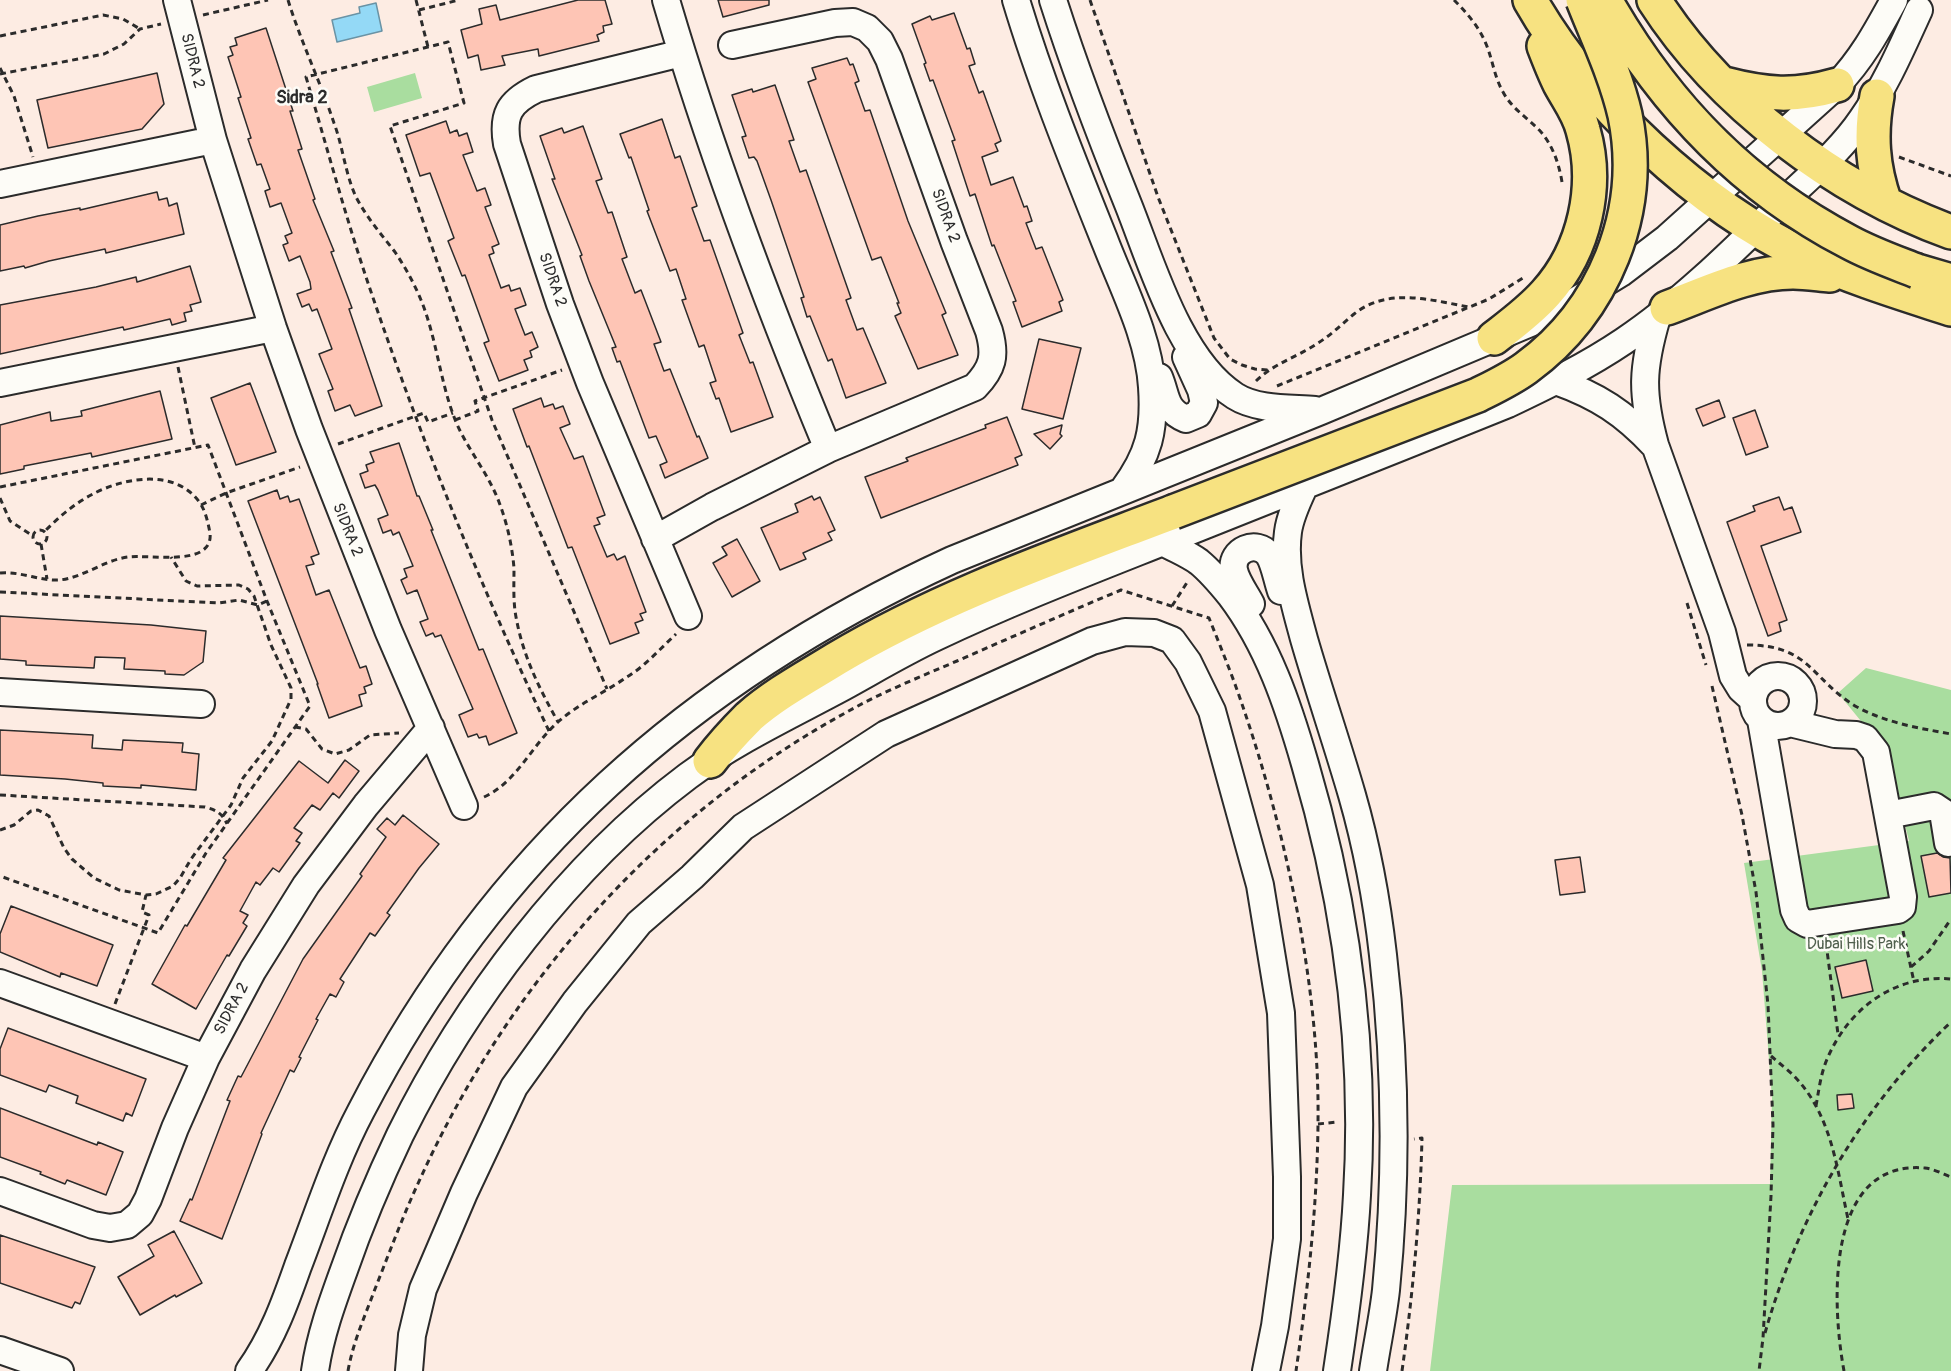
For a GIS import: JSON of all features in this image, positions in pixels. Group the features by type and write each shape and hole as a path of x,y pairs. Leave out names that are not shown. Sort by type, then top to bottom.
{"main road":[{"path":"710,761 729,737 759,709 817,670 867,641 937,606 990,582 1168,527 1478,395 1524,369 1563,335 1580,316 1606,274 1622,230 1630,177 1630,150 1625,115 1617,85 1583,0"},
{"path":"1605,0 1638,55 1659,84 1707,138 1733,163 1780,200 1851,243 1917,271 1951,281"},
{"path":"1654,0 1683,39 1724,84 1781,136 1820,166 1885,203 1951,232"},
{"path":"1530,1 1585,80 1618,115 1690,183 1757,228 1805,256 1857,278 1951,309"},
{"path":"1494,338 1532,308 1562,272 1582,229 1590,182 1590,159 1583,127 1548,58 1530,1"},
{"path":"1724,84 1769,94 1814,92 1837,85"},
{"path":"1877,96 1873,118 1873,154 1878,183 1885,203"},
{"path":"1662,313 1744,279 1768,274 1793,272 1857,278"}],"street":[{"path":"666,0 758,273 828,449"},
{"path":"1016,0 1065,141 1134,315 1148,359 1152,386 1151,431 1147,452 1137,472 1123,490"},
{"path":"1053,0 1101,136 1179,328 1191,370 1201,390 1204,403 1198,414 1186,419 1174,414 1167,404 1164,387 1157,372 1148,359"},
{"path":"249,1371 276,1327 335,1167 359,1113 417,1010 457,952 524,869 606,784 650,746 745,675 845,613 898,585 952,560 1321,411 1494,338 1572,303 1613,279 1659,244 1837,85 1855,66 1869,46 1894,0"},
{"name":"SIDRA 2","path":"179,10 213,140 273,328 347,530 429,730 464,806"},
{"path":"1337,1371 1350,1287 1358,1193 1358,1098 1355,1025 1347,952 1330,860 1301,749 1273,670 1260,641 1243,613 1223,587 1168,527 1305,485 1497,408 1557,381 1617,346 1662,313 1757,228 1853,130 1877,96 1919,10"},
{"name":"SIDRA 2","path":"655,539 712,507 828,449 975,387 986,376 992,362 993,346 889,59 880,41 867,28 853,22 835,23 732,45"},
{"name":"SIDRA 2","path":"682,53 536,89 520,96 509,110 504,127 507,144 560,304 610,432 688,616"},
{"path":"0,184 213,140"},
{"path":"1662,313 1648,348 1644,381 1647,413 1655,445 1694,550 1727,649 1759,699 1775,726 1797,713 1809,713 1825,732 1856,735 1871,744 1876,752 1904,902 1898,910 1807,924 1795,915 1759,699 1775,675 1786,676 1796,682 1802,691 1797,713"},
{"path":"0,383 273,328"},
{"path":"1179,328 1220,384 1241,399 1252,404 1321,411"},
{"path":"1557,381 1611,406 1635,424 1655,445"},
{"path":"1305,485 1288,530 1287,549 1292,590 1311,662 1353,797 1370,875 1383,954 1390,1034 1393,1142 1386,1291 1373,1371"},
{"path":"1273,670 1269,641 1234,572 1237,555 1244,549 1253,547 1261,548 1268,554 1297,644 1311,662"},
{"path":"409,1371 412,1335 423,1289 464,1193 514,1087 575,1002 639,922 692,877 743,826 886,734 1092,641 1125,632 1154,633 1172,640 1188,662 1212,711 1260,885 1281,1013 1287,1177 1287,1239 1275,1326 1266,1371"},
{"path":"0,692 201,704"},
{"name":"SIDRA 2","path":"0,1191 93,1225 110,1228 126,1225 140,1214 206,1059 253,970 306,885 366,805 429,730"},
{"path":"315,1371 328,1314 385,1166 420,1094 462,1026 508,961 558,899 621,834 663,796 710,761"},
{"path":"1888,815 1934,806 1943,812 1948,843"},
{"path":"0,983 206,1059"},
{"path":"0,1350 60,1371"}],"path":[{"path":"2,73 105,54 124,45 140,29 179,10 268,0"},
{"path":"288,0 335,124 355,194 366,215 409,274 421,299 430,324 455,420 464,440 488,478 506,521 511,544 516,616 521,640 538,688 558,722"},
{"path":"416,0 428,47"},
{"path":"419,10 459,0"},
{"path":"1090,0 1158,197 1214,338 1221,350 1236,362 1255,369 1268,370"},
{"path":"1454,0 1472,19 1481,33 1503,93 1512,105 1542,133 1552,149 1563,186"},
{"path":"0,36 103,15 123,19 140,29"},
{"path":"549,731 471,558 390,345 350,225 306,77 448,42 464,103 390,126 484,398 607,689"},
{"path":"0,68 22,119 38,176"},
{"path":"1873,154 1885,152 1951,176"},
{"path":"1241,399 1469,307 1496,295 1527,276"},
{"path":"1241,399 1253,383 1268,370 1317,344 1368,305 1384,299 1401,297 1469,307"},
{"path":"173,348 195,448"},
{"path":"455,420 478,411 475,401 563,369"},
{"path":"0,573 16,573 47,579 68,578 125,557 138,555 171,557 202,552 208,546 210,538 201,506 194,495 184,488 160,479 146,478 92,494 61,515 45,531"},
{"path":"0,498 10,521 41,544"},
{"path":"33,536 38,530 45,531"},
{"path":"41,544 47,538 45,531"},
{"path":"41,544 47,579"},
{"path":"0,830 14,825 31,811 44,812 49,816 64,848 93,878 119,890 146,895 156,894 174,885 224,816 243,778 272,741 291,699 291,688 271,645 254,596 248,589 239,585 197,586 186,581 171,557"},
{"path":"0,592 219,603 239,600 258,605 267,602"},
{"path":"1686,599 1707,667"},
{"path":"464,806 490,795 504,785 558,722 584,703 629,676 677,633 674,623 688,616"},
{"path":"1703,655 1746,645 1764,645 1782,649 1799,657 1814,668 1838,693 1873,715 1913,728 1951,734"},
{"path":"1712,685 1742,815 1756,892 1764,955 1773,1125 1763,1338 1759,1371"},
{"path":"295,727 306,729 322,749 335,754 349,750 370,735 429,730"},
{"path":"0,795 205,807 216,810 224,816 227,824"},
{"path":"93,1017 99,999 115,1004 149,915 142,912 146,895"},
{"path":"1898,910 1914,982"},
{"path":"1911,967 1929,951 1951,919"},
{"path":"1823,922 1839,1036"},
{"path":"1816,1106 1827,1058 1852,1017 1870,1001 1891,989 1914,982 1940,978 1951,979"},
{"path":"1763,1338 1794,1249 1836,1164 1894,1081 1951,1022"},
{"path":"1770,1055 1796,1078 1816,1106 1829,1134 1848,1220"},
{"path":"1393,1142 1422,1138 1421,1196 1413,1291 1402,1371"},
{"path":"1845,1371 1838,1337 1836,1298 1839,1259 1848,1220 1859,1197 1877,1179 1901,1168 1927,1168 1951,1177"}],"green space":[{"path":"415,73 422,98 374,112 367,87"},
{"name":"Dubai Hills Park","path":"1866,668 1951,690 1951,1371 1430,1371 1452,1185 1770,1184 1772,1098 1762,971 1744,863 1909,841 1887,753 1838,693"}],"water":[{"path":"376,3 382,31 337,42 332,20 360,13 359,7"}],"building":[{"path":"578,0 605,0 612,24 603,26 604,32 597,35 599,41 539,56 538,49 502,56 505,65 481,70 478,55 468,58 461,30 482,24 479,9 496,5 500,20"},
{"path":"718,0 769,0 769,5 723,17"},
{"path":"954,13 975,64 969,66 979,93 983,91 1001,141 995,144 998,151 982,157 991,185 1013,177 1032,221 1026,223 1036,249 1042,247 1063,300 1059,302 1062,311 1022,327 1013,302 1016,301 994,245 992,246 975,194 970,196 952,141 955,140 933,80 930,81 912,24 930,16 932,20"},
{"path":"266,28 293,111 290,111 302,149 298,150 315,199 313,200 334,251 331,252 352,308 349,309 382,406 355,416 350,405 335,411 328,391 333,389 319,354 332,349 317,309 312,311 309,304 302,307 297,294 311,289 310,282 300,256 289,261 283,245 288,243 285,236 292,233 281,203 270,207 265,191 270,189 261,164 257,165 248,139 251,138 238,98 241,97 228,57 233,55 230,47 237,45 235,38"},
{"path":"847,58 850,65 853,64 859,81 855,83 865,111 870,110 908,221 946,313 942,315 958,355 918,369 895,316 901,313 897,303 899,303 881,257 872,260 808,82 816,79 812,68"},
{"path":"157,73 164,104 142,129 48,148 37,100"},
{"path":"775,85 794,140 789,141 800,172 806,170 851,298 846,300 857,330 863,328 886,383 846,398 832,359 828,361 810,316 807,317 801,298 804,297 757,161 754,157 749,158 742,137 746,136 732,95 752,89 753,92"},
{"path":"662,119 675,158 680,156 697,206 692,208 704,241 710,240 743,333 739,335 750,363 753,362 773,417 731,432 719,398 716,399 710,383 716,381 704,345 699,347 682,300 686,299 676,269 670,271 647,211 649,210 631,157 629,158 620,134"},
{"path":"446,121 450,133 457,130 459,136 467,133 473,152 463,155 477,191 485,188 491,205 485,207 499,244 492,247 494,253 489,255 501,288 509,285 511,291 520,288 526,305 515,309 525,335 532,332 538,347 530,351 532,357 524,360 528,370 499,381 484,343 489,341 465,275 462,276 448,241 454,238 430,173 420,176 406,135"},
{"path":"583,126 602,179 596,181 608,213 612,212 627,257 622,259 635,293 641,290 661,342 654,344 664,371 670,369 697,437 699,436 708,458 665,478 660,465 667,462 656,436 649,438 620,361 617,362 612,348 616,347 552,179 555,179 540,136 562,128 564,133"},
{"path":"157,192 159,200 167,198 169,206 177,203 184,234 106,253 105,249 25,268 24,266 0,271 0,225"},
{"path":"190,266 201,302 190,305 192,311 184,313 186,321 172,325 170,319 124,330 123,327 0,354 0,305 136,277 137,282"},
{"path":"1039,339 1081,348 1063,419 1022,409"},
{"path":"250,383 276,452 236,465 211,398"},
{"path":"160,391 172,439 92,457 91,453 24,466 24,469 0,474 0,425 50,412 51,421 82,416 81,411"},
{"path":"541,398 544,407 553,404 555,409 563,406 570,424 560,428 574,459 583,456 605,515 597,518 600,524 594,526 607,557 614,554 617,560 625,556 646,612 640,614 643,620 635,623 639,633 610,644 572,547 568,548 513,409"},
{"path":"1719,400 1725,417 1703,426 1696,409"},
{"path":"1755,410 1768,447 1746,455 1733,418"},
{"path":"1007,417 1022,455 1015,458 1018,465 881,518 865,477 908,461 906,458 986,428 985,425"},
{"path":"1062,425 1060,434 1062,436 1050,449 1034,434"},
{"path":"399,443 417,496 419,496 433,530 431,530 479,650 483,649 517,733 489,745 486,736 479,738 477,734 468,737 459,715 473,709 441,635 435,637 433,633 426,636 420,622 428,619 417,590 407,594 401,580 407,577 404,569 413,566 399,532 393,535 391,530 383,533 378,519 388,515 375,485 365,488 360,474 368,471 366,465 374,462 370,452"},
{"path":"277,490 280,499 288,496 290,502 299,499 319,554 311,557 314,564 306,566 316,595 329,590 360,668 366,666 372,684 364,687 366,693 359,695 362,706 329,718 248,501"},
{"path":"812,496 814,500 820,497 835,530 828,533 832,540 803,553 806,559 780,570 761,528 798,512 795,504"},
{"path":"1779,497 1784,510 1792,507 1801,532 1761,546 1787,620 1779,623 1781,631 1768,636 1727,522 1755,511 1753,506"},
{"path":"737,539 760,581 732,597 713,563 727,555 722,547"},
{"path":"0,616 151,625 206,631 203,662 184,675 165,674 165,671 124,669 125,658 95,657 94,668 26,665 26,661 0,659"},
{"path":"0,730 93,735 92,748 122,750 123,740 183,743 182,752 199,754 196,790 141,785 141,788 103,786 103,783 0,775"},
{"path":"345,760 359,771 339,798 333,793 320,810 312,805 294,828 302,833 296,841 300,843 279,872 273,868 260,885 256,882 240,911 248,915 243,923 247,926 229,956 227,955 196,1009 152,984 185,925 187,926 226,860 223,858 299,761 328,783"},
{"path":"403,815 439,844 387,913 390,915 375,936 370,933 340,979 344,982 336,997 330,994 316,1019 318,1020 299,1057 301,1058 294,1072 290,1070 261,1133 222,1239 180,1221 190,1199 192,1200 230,1101 227,1100 238,1076 241,1077 303,959 362,876 360,874 386,837 377,829 387,818 395,825"},
{"path":"1937,853 1950,858 1951,893 1929,897 1921,856"},
{"path":"1580,857 1585,892 1560,895 1555,860"},
{"path":"11,906 113,945 97,986 61,973 60,977 0,952 0,934"},
{"path":"1866,960 1873,991 1842,998 1835,967"},
{"path":"8,1028 146,1079 132,1116 126,1113 123,1121 76,1103 78,1096 49,1085 46,1092 0,1075 0,1049"},
{"path":"1852,1094 1854,1108 1838,1110 1837,1095"},
{"path":"0,1108 97,1145 98,1142 123,1152 106,1195 67,1180 65,1184 40,1174 41,1172 0,1157"},
{"path":"174,1231 202,1283 140,1315 118,1277 154,1256 148,1245"},
{"path":"0,1235 95,1267 80,1304 75,1302 72,1308 0,1283"}],"district":[{"name":"Sidra 2","path":"302,98"}]}
